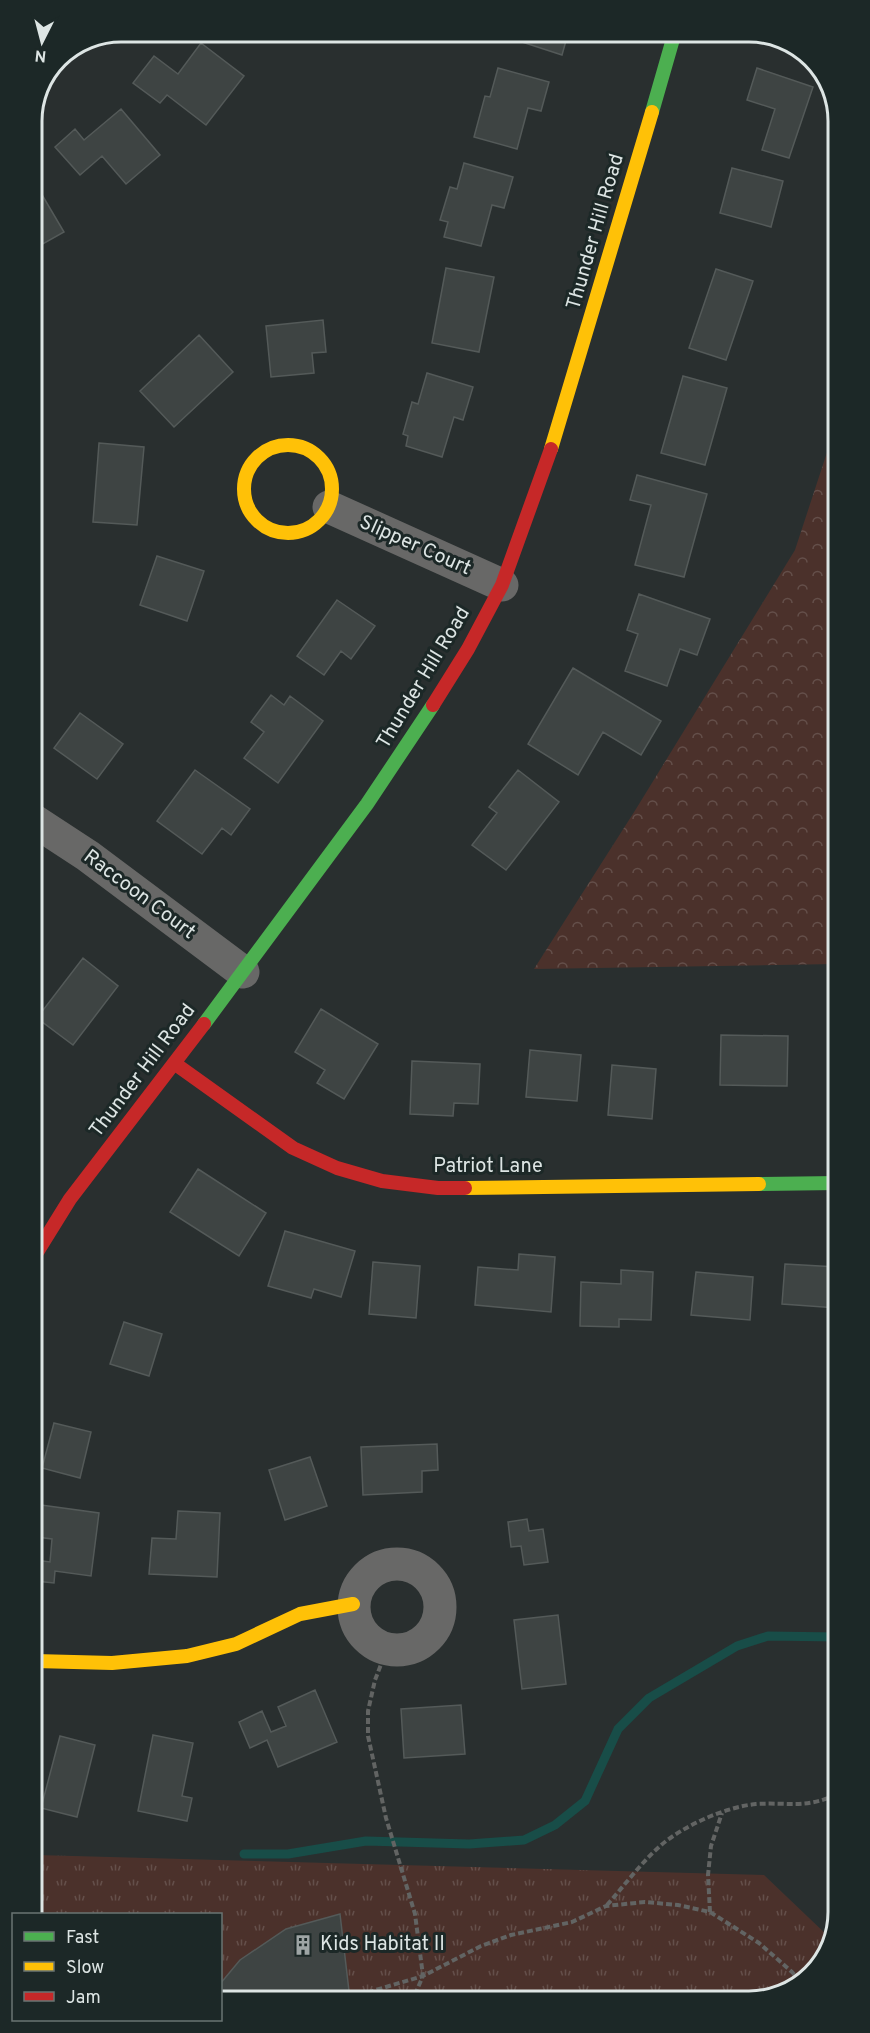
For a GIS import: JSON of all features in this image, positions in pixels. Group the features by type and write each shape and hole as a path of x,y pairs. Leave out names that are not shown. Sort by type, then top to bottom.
{"street":[{"name":"Thunder Hill Road","path":"42,1244 69,1199 243,972 367,804 428,714 468,649 502,585 536,495 566,404 672,42"},
{"path":"291,445 304,448 317,455 328,472 332,493 329,507 320,519 308,528 294,533 280,532 266,527 255,517 247,504 244,490 246,476 253,462 263,452 291,445"},
{"name":"Slipper Court","path":"329,507 502,585"},
{"name":"Raccoon Court","path":"42,826 88,856 243,972"},
{"name":"Patriot Lane","path":"174,1063 293,1148 337,1168 382,1181 438,1188 828,1183"},
{"path":"391,1564 406,1564 420,1570 431,1581 438,1594 440,1609 437,1624 417,1646 402,1650 387,1649 366,1638 358,1628 353,1604 356,1590 365,1577 377,1568 391,1564"},
{"path":"42,1661 108,1664 157,1661 238,1643 283,1620 316,1608 353,1604"}],"path":[{"path":"387,1649 375,1680 368,1736 386,1818 415,1914 423,1976 416,1991"},
{"path":"606,1906 660,1846 689,1826 723,1812 754,1804 809,1805 828,1798"},
{"path":"710,1912 708,1875 711,1846 723,1812"},
{"path":"372,1991 423,1976 481,1946 511,1935 572,1922 606,1906 645,1902 678,1905 710,1912 759,1943 796,1976"}],"green space":[{"path":"828,449 828,964 534,969 636,809 795,550"},
{"path":"42,1855 764,1875 825,1933 812,1960 797,1975 775,1987 749,1991 222,1991 222,1913 42,1912"}],"building":[{"path":"522,42 566,42 562,55"},
{"path":"201,43 244,76 206,125 167,95 160,103 133,83 154,56 178,74"},
{"path":"498,68 549,82 541,111 528,108 517,149 474,137 485,96 490,97"},
{"path":"757,68 813,87 789,158 762,150 775,109 747,100"},
{"path":"121,109 160,155 126,184 102,156 80,175 55,147 75,129 84,140"},
{"path":"464,163 513,177 504,208 492,205 481,246 444,237 448,222 440,220 450,187 457,189"},
{"path":"732,168 783,181 771,227 720,213"},
{"path":"42,195 64,232 42,244"},
{"path":"446,268 494,277 479,352 432,343"},
{"path":"716,269 753,281 726,360 689,348"},
{"path":"323,320 326,352 312,353 314,373 271,377 266,326"},
{"path":"199,335 233,372 174,427 140,391"},
{"path":"427,373 473,387 463,420 454,417 442,457 406,446 408,436 403,434 412,402 418,404"},
{"path":"683,376 727,388 705,465 661,453"},
{"path":"99,443 144,447 137,525 93,522"},
{"path":"637,475 707,494 684,577 635,565 651,505 630,500"},
{"path":"157,556 204,571 187,621 140,605"},
{"path":"639,594 710,619 697,655 680,649 667,686 625,671 638,634 627,630"},
{"path":"337,600 375,626 351,659 341,651 324,675 297,656"},
{"path":"573,668 661,721 641,755 603,732 578,775 528,744"},
{"path":"271,695 284,705 290,696 323,721 278,783 244,758 264,732 251,722"},
{"path":"80,713 123,744 97,779 54,748"},
{"path":"195,770 250,809 231,835 222,828 202,854 157,821"},
{"path":"518,770 559,802 506,870 472,845 497,813 489,807"},
{"path":"83,958 118,986 73,1045 42,1022 42,1011"},
{"path":"321,1009 378,1044 344,1099 317,1083 325,1070 295,1052"},
{"path":"721,1035 788,1036 787,1086 720,1085"},
{"path":"530,1050 581,1055 577,1101 526,1097"},
{"path":"412,1061 480,1064 478,1104 454,1103 453,1116 410,1114"},
{"path":"612,1065 656,1069 652,1119 608,1115"},
{"path":"198,1169 266,1213 239,1256 170,1212"},
{"path":"285,1231 355,1251 341,1297 314,1289 311,1298 268,1286"},
{"path":"519,1254 555,1257 551,1312 475,1305 478,1267 518,1270"},
{"path":"373,1262 420,1266 416,1318 369,1314"},
{"path":"785,1264 828,1266 828,1307 782,1304"},
{"path":"621,1270 653,1272 651,1320 619,1319 619,1327 580,1326 581,1282 621,1284"},
{"path":"696,1272 753,1277 750,1320 691,1315"},
{"path":"124,1322 162,1334 149,1376 110,1364"},
{"path":"54,1423 91,1432 80,1478 42,1468"},
{"path":"437,1444 438,1470 422,1471 422,1492 363,1495 361,1447"},
{"path":"310,1457 327,1506 285,1520 269,1470"},
{"path":"42,1505 99,1513 91,1576 55,1571 54,1583 42,1582 42,1561 50,1562 52,1539 42,1538"},
{"path":"178,1511 220,1513 217,1577 149,1574 152,1538 176,1539"},
{"path":"527,1519 529,1531 543,1529 548,1562 524,1565 521,1546 511,1547 508,1522"},
{"path":"558,1615 566,1684 522,1689 514,1620"},
{"path":"315,1690 337,1742 278,1767 267,1740 250,1748 239,1722 262,1711 271,1732 286,1726 278,1707"},
{"path":"461,1705 465,1754 404,1758 401,1709"},
{"path":"153,1735 193,1743 182,1796 192,1798 187,1821 138,1811"},
{"path":"60,1736 95,1745 77,1817 42,1808"},
{"name":"Kids Habitat II","path":"340,1914 349,1991 222,1991 222,1982 240,1960 286,1929"}],"waterway":[{"path":"244,1854 288,1854 366,1841 469,1844 524,1840 555,1825 585,1801 618,1729 649,1698 737,1646 768,1636 828,1637"}],"traffic: fast":[{"path":"652,112 672,42"},
{"path":"204,1024 367,804 433,705"},
{"path":"759,1184 828,1183"}],"traffic: slow":[{"path":"551,449 652,112"},
{"path":"288,445 305,449 319,458 328,472 332,489 328,506 319,520 305,529 288,533 271,529 257,520 248,506 244,489 248,472 257,458 271,449 288,445"},
{"path":"465,1188 759,1184"},
{"path":"42,1661 112,1663 187,1656 236,1644 300,1614 353,1604"}],"traffic: jam":[{"path":"433,705 468,649 502,585 551,449"},
{"path":"42,1244 70,1199 204,1024"},
{"path":"174,1063 293,1148 337,1168 382,1181 438,1188 465,1188"}],"place":[{"name":"Kids Habitat II","path":"303,1945"}]}
